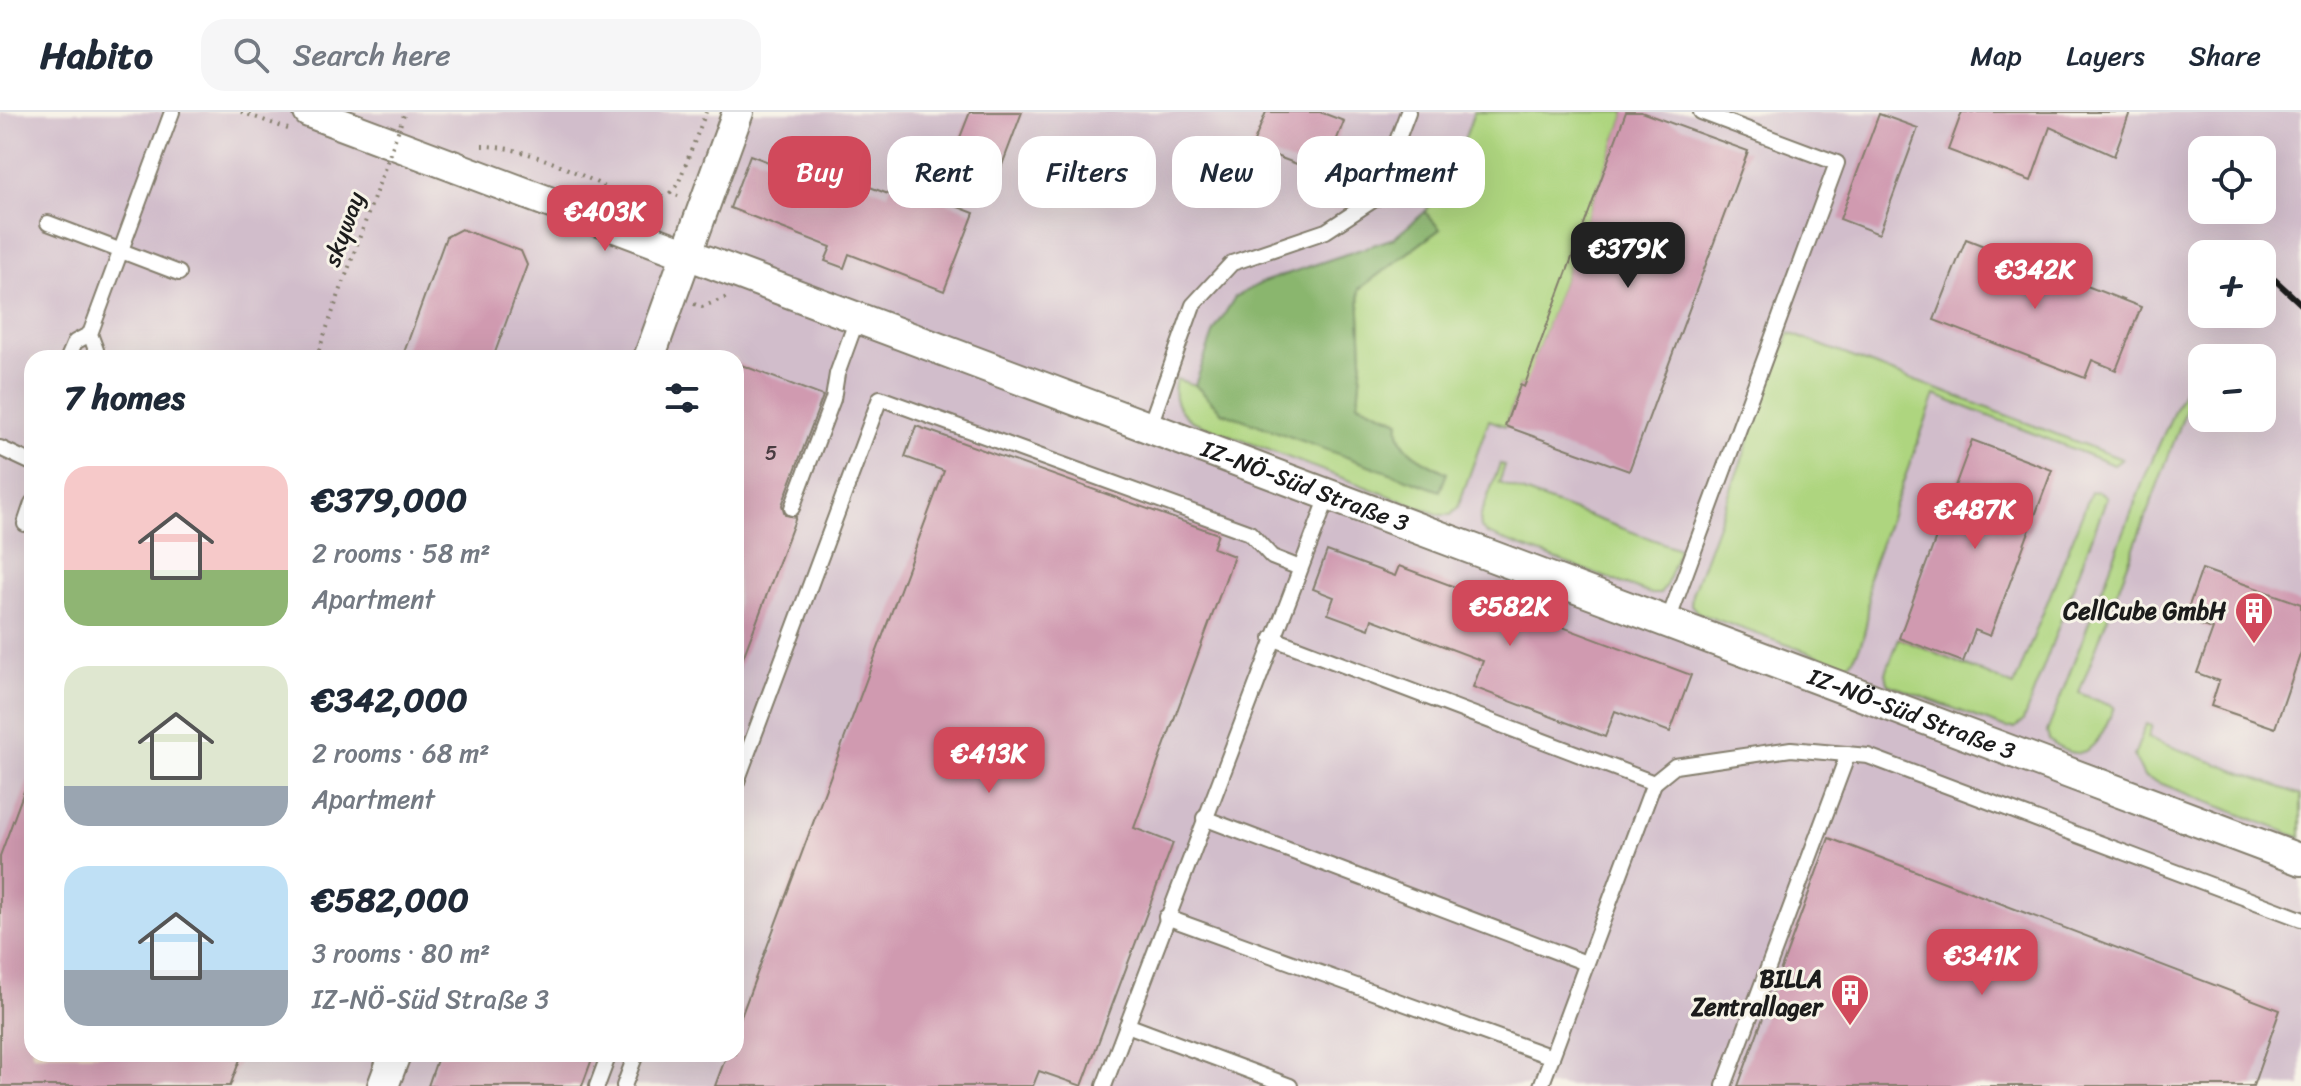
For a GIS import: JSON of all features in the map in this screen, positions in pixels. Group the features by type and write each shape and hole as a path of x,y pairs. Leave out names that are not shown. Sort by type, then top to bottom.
{"street":[{"name":"IZ-NÖ-Süd Straße 3","path":"309,112 2301,860"},
{"path":"652,350 689,256 738,112"},
{"path":"383,1086 392,1062"}],"lane":[{"path":"96,350 90,334 172,112"},
{"path":"1149,428 1193,305 1232,263 1326,231 1375,199 1408,112"},
{"path":"1668,621 1837,163 1701,112"},
{"path":"48,223 179,273"},
{"path":"792,508 833,399 837,374 857,319"},
{"path":"72,350 75,342 90,334"},
{"path":"744,763 880,398 1250,533 1272,557 1300,568"},
{"path":"0,448 24,459"},
{"path":"1104,1086 1329,494"},
{"path":"1272,638 1654,783"},
{"path":"1541,1086 1654,783 1675,766 1791,749 1868,756 2301,919"},
{"path":"1724,1086 1848,754"},
{"path":"1204,818 1586,963"},
{"path":"1166,917 1552,1057"},
{"path":"1127,1025 1290,1086"},
{"path":"597,1086 606,1062"},
{"path":"624,1086 633,1062"}],"path":[{"name":"skyway","path":"319,350 405,112"},
{"path":"670,193 678,184 706,112"}],"shaded area":[{"path":"0,112 2301,112 2301,1086 0,1086"}],"green space":[{"path":"1474,112 1626,112 1534,361 1601,415 1520,385 1505,426 1489,420 1458,507 1451,515 1440,515 1187,417 1175,398 1176,379 1195,385 1222,412 1447,473 1406,447 1398,431 1398,420 1358,403 1362,359 1359,289 1440,229 1425,212 1428,208 1485,208 1485,136 1466,136"},
{"path":"1425,212 1440,229 1359,289 1362,359 1358,403 1399,421 1402,440 1413,454 1447,473 1440,491 1222,412 1195,385 1214,331 1235,297 1263,282 1394,238"},
{"path":"1789,333 2122,459 2114,465 1935,395 1868,578 1868,612 1863,636 1847,666 1698,613 1691,605 1692,594"},
{"path":"2188,380 2188,404 2079,693 2114,707 2104,730 2090,748 2073,753 2049,740 2047,732 2148,469"},
{"path":"1500,464 1505,465 1499,483 1679,549 1666,586 1660,594 1651,594 1487,534 1481,528 1480,518"},
{"path":"2099,491 2107,497 2023,721 2015,728 2006,728 1888,684 1886,673 1899,638 2014,686 2091,492"},
{"path":"2146,724 2152,726 2148,738 2301,795 2301,838 2144,777 2134,756"}],"building":[{"path":"970,112 1022,112 1002,165 1002,136 961,136"},
{"path":"1266,112 1320,112 1344,121 1338,136 1297,136 1297,164 1281,158 1281,136 1256,136"},
{"path":"1626,112 1641,112 1748,151 1629,471 1505,426 1520,385 1524,387"},
{"path":"1962,112 2130,112 2114,156 2050,127 2031,181 1948,150"},
{"path":"1879,114 1918,128 1879,234 1840,219"},
{"path":"750,155 768,162 768,208 871,208 871,187 887,194 887,208 961,208 974,213 944,291 849,254 844,268 825,261 831,247 730,208"},
{"path":"461,229 521,251 527,265 496,350 405,350 446,237"},
{"path":"1966,239 2141,307 2116,370 2092,360 2085,378 1934,320"},
{"path":"744,366 823,396 782,505 785,515 796,517 744,655"},
{"path":"916,426 1218,534 1213,548 1234,556 1134,828 1173,843 1082,1086 1039,1071 1033,1086 715,1086 724,1062 744,1062 744,1008 944,471 905,457"},
{"path":"1972,440 2052,470 1990,636 1975,630 1963,662 1899,638"},
{"path":"1327,551 1395,576 1399,566 1691,675 1670,732 1615,711 1605,737 1473,687 1483,661 1372,619 1369,629 1328,614 1334,597 1313,589"},
{"name":"CellCube GmbH","path":"2202,569 2301,604 2301,652 2275,728 2211,706 2219,681 2197,673 2213,629 2184,620"},
{"path":"24,791 24,1062 239,1062 230,1086 0,1086 0,856"},
{"path":"1829,838 2280,1010 2253,1086 1738,1086"},
{"path":"436,1062 591,1062 582,1086 428,1086"}],"railway":[{"path":"2276,281 2301,304"}],"place":[{"name":"CellCube GmbH","path":"2254,645"},
{"name":"BILLA Zentrallager","path":"1850,1027"}]}
